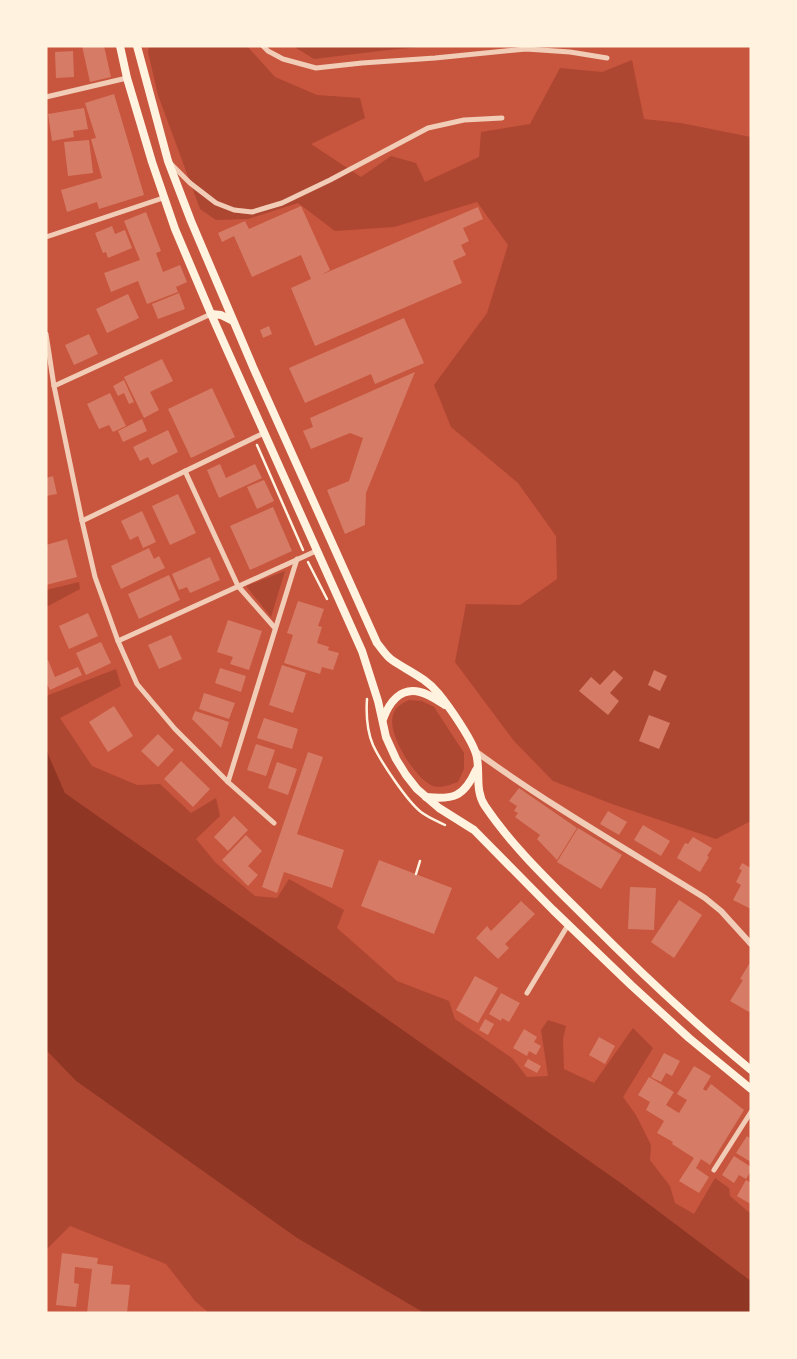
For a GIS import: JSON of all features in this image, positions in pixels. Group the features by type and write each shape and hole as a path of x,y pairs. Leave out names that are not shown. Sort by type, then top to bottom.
{"main road":[{"path":"120,46 163,198 211,314 362,651 383,719 386,737 396,759 406,775 425,797 474,830 568,925 689,1038 751,1089"},
{"path":"137,46 168,161 191,221 273,412 377,643 390,659 426,681 438,692 449,707 475,751 478,766 478,786 484,804 513,844 663,994 701,1029 751,1070"},
{"path":"211,314 221,315 234,321"},
{"path":"383,719 392,700 400,694 410,692 420,692 449,707"},
{"path":"425,797 441,799 456,796 465,789 478,766"}],"street":[{"path":"263,46 283,59 316,68 526,49 570,52 607,58"},
{"path":"46,97 128,78"},
{"path":"168,161 190,183 216,203 234,210 252,212 282,203 428,128 464,120 502,118"},
{"path":"46,237 163,198"},
{"path":"54,386 211,314"},
{"path":"46,334 54,386 82,521 96,577 118,641 137,684 175,729 228,782 274,823"},
{"path":"82,521 264,433"},
{"path":"185,471 238,586 275,628"},
{"path":"118,641 316,550"},
{"path":"228,782 297,559"},
{"path":"475,751 583,823 705,898 721,911 751,944"},
{"path":"527,993 568,925"},
{"path":"714,1170 751,1112"}],"path":[{"path":"416,874 420,862"}],"shaded area":[{"path":"149,46 247,46 275,77 317,95 360,98 365,118 311,144 361,177 391,156 416,163 425,182 479,157 481,132 530,124 560,68 602,72 632,60 644,119 681,123 751,137 751,821 716,839 612,804 553,781 514,741 455,662 466,604 520,605 557,579 556,536 518,483 451,427 434,385 487,313 508,245 477,202 394,227 335,231 298,203 248,219 216,220 200,209 158,95 148,52"},
{"path":"293,46 431,46 314,59"},
{"path":"285,571 271,617 246,586"},
{"path":"79,582 80,589 46,607 46,590"},
{"path":"116,669 121,686 60,718 92,766 137,785 160,784 191,813 216,798 220,816 196,839 216,863 255,896 277,898 289,879 344,910 337,928 397,981 449,1001 455,1019 512,1058 527,1077 548,1076 541,1030 548,1020 566,1026 563,1039 564,1069 594,1083 633,1028 653,1048 623,1097 636,1115 651,1145 650,1160 670,1186 675,1203 694,1214 715,1178 729,1188 730,1196 751,1214 751,1281 621,1183 65,793 46,749 46,696"},
{"path":"409,700 422,701 434,707 464,753 464,769 458,782 447,786 432,786 416,772 403,753 392,723 395,710"},
{"path":"46,749 65,793 621,1183 751,1281 751,1313 424,1313 297,1238 76,1081 46,1050"},
{"path":"46,1050 76,1081 297,1238 424,1313 209,1313 195,1301 166,1264 70,1226 46,1250"}],"building":[{"path":"82,46 104,46 111,77 90,82"},
{"path":"73,51 74,77 56,78 55,52"},
{"path":"114,94 144,195 99,209 97,202 67,212 61,190 102,178 91,139 96,138 85,103"},
{"path":"84,108 88,129 73,131 74,137 52,141 48,114"},
{"path":"89,140 93,173 68,176 64,142"},
{"path":"301,206 330,270 321,275 478,207 483,219 463,228 469,241 461,245 466,255 453,261 462,283 315,346 291,288 311,279 301,255 252,277 234,236 222,242 218,233 245,221 249,229"},
{"path":"146,212 161,251 156,253 163,272 180,265 187,282 176,287 178,292 147,304 138,281 111,292 104,273 140,260 124,221"},
{"path":"112,226 115,234 125,230 132,248 108,258 106,252 103,253 95,233"},
{"path":"179,293 185,309 158,319 152,304"},
{"path":"128,294 139,318 107,333 96,309"},
{"path":"404,318 424,363 375,384 371,374 305,403 289,368"},
{"path":"269,326 272,334 263,338 260,330"},
{"path":"89,334 98,354 74,365 65,345"},
{"path":"162,359 173,381 150,392 159,410 144,418 124,377"},
{"path":"415,372 366,493 365,525 345,534 327,490 349,481 363,438 350,433 311,449 303,431 313,427 310,418"},
{"path":"124,380 134,402 129,404 124,393 118,396 113,386"},
{"path":"212,388 235,437 191,458 168,409"},
{"path":"110,393 126,426 113,432 109,425 99,429 87,404"},
{"path":"142,419 147,431 123,442 118,431"},
{"path":"168,430 178,452 152,465 148,457 140,461 133,447"},
{"path":"220,464 226,478 255,464 262,478 219,498 207,470"},
{"path":"53,476 57,494 46,496 46,478"},
{"path":"264,480 274,501 257,509 247,487"},
{"path":"178,494 196,533 170,545 152,506"},
{"path":"273,507 292,551 250,570 230,526"},
{"path":"142,511 156,542 143,548 138,536 130,540 121,521"},
{"path":"67,539 77,577 46,585 46,545"},
{"path":"149,548 154,559 159,556 165,568 121,589 111,566"},
{"path":"210,557 220,580 190,593 187,587 179,590 172,574"},
{"path":"169,575 180,600 139,619 128,594"},
{"path":"298,601 324,609 318,626 322,627 317,643 329,647 328,650 339,653 333,670 322,667 320,674 284,663 293,635 287,633"},
{"path":"88,613 98,636 69,649 59,626"},
{"path":"228,620 262,631 249,670 230,664 233,657 217,652"},
{"path":"171,635 182,659 159,669 148,645"},
{"path":"101,642 111,663 86,675 76,653"},
{"path":"48,660 55,677 78,667 82,675 50,690 46,682 46,661"},
{"path":"282,665 306,673 293,713 269,705"},
{"path":"220,668 246,676 241,692 215,683"},
{"path":"614,670 623,678 610,693 619,701 608,715 579,691 591,677 600,685"},
{"path":"654,670 667,676 660,691 648,685"},
{"path":"204,693 235,703 229,719 199,709"},
{"path":"114,706 133,736 108,752 89,722"},
{"path":"195,711 229,722 221,748 192,719"},
{"path":"649,715 670,723 659,749 639,741"},
{"path":"264,718 298,729 292,749 257,738"},
{"path":"158,734 174,750 158,767 141,751"},
{"path":"256,744 275,750 266,776 247,770"},
{"path":"308,752 323,757 297,834 344,850 332,888 284,872 277,893 262,887"},
{"path":"181,761 210,789 193,807 164,779"},
{"path":"277,762 297,769 288,795 268,788"},
{"path":"519,788 577,828 557,860 537,839 540,835 515,817 518,813 514,811 517,806 509,801"},
{"path":"608,811 627,822 619,835 600,824"},
{"path":"234,816 248,830 228,851 214,837"},
{"path":"643,825 670,841 661,856 634,840"},
{"path":"578,828 622,855 601,889 557,862"},
{"path":"246,835 262,851 248,866 258,875 248,886 222,860"},
{"path":"693,837 712,848 700,872 677,858 685,843 688,844"},
{"path":"379,860 452,888 434,934 361,906"},
{"path":"742,863 751,868 751,909 733,900 741,885 736,882 742,870 739,869"},
{"path":"630,887 656,888 654,930 628,929"},
{"path":"679,900 702,915 674,958 651,942"},
{"path":"521,901 535,914 505,944 509,948 498,959 476,938 487,926 491,931"},
{"path":"751,961 751,1010 749,1012 730,1001 743,980 740,979"},
{"path":"475,976 498,988 478,1023 456,1010"},
{"path":"501,993 520,1003 509,1022 502,1018 501,1021 489,1014"},
{"path":"485,1019 494,1024 488,1035 479,1030"},
{"path":"524,1029 537,1037 534,1042 541,1046 536,1055 529,1051 527,1056 513,1048"},
{"path":"599,1037 615,1046 605,1064 589,1055"},
{"path":"664,1053 680,1061 672,1076 666,1073 661,1082 651,1077"},
{"path":"528,1059 541,1066 537,1073 524,1066"},
{"path":"694,1066 711,1076 703,1089 706,1091 711,1084 744,1110 710,1165 701,1159 696,1168 709,1177 699,1193 679,1181 694,1158 672,1144 673,1142 657,1133 664,1121 646,1110 650,1102 638,1095 649,1077 674,1092 666,1105 679,1113 687,1100 677,1094"},
{"path":"747,1136 751,1139 751,1162 736,1153"},
{"path":"734,1156 751,1167 751,1171 746,1179 739,1175 734,1183 722,1175"},
{"path":"746,1180 751,1183 751,1202 749,1203 737,1196"},
{"path":"62,1253 98,1258 97,1264 113,1266 111,1284 130,1285 127,1313 87,1313 92,1269 75,1267 74,1283 79,1284 76,1307 56,1305"}]}
